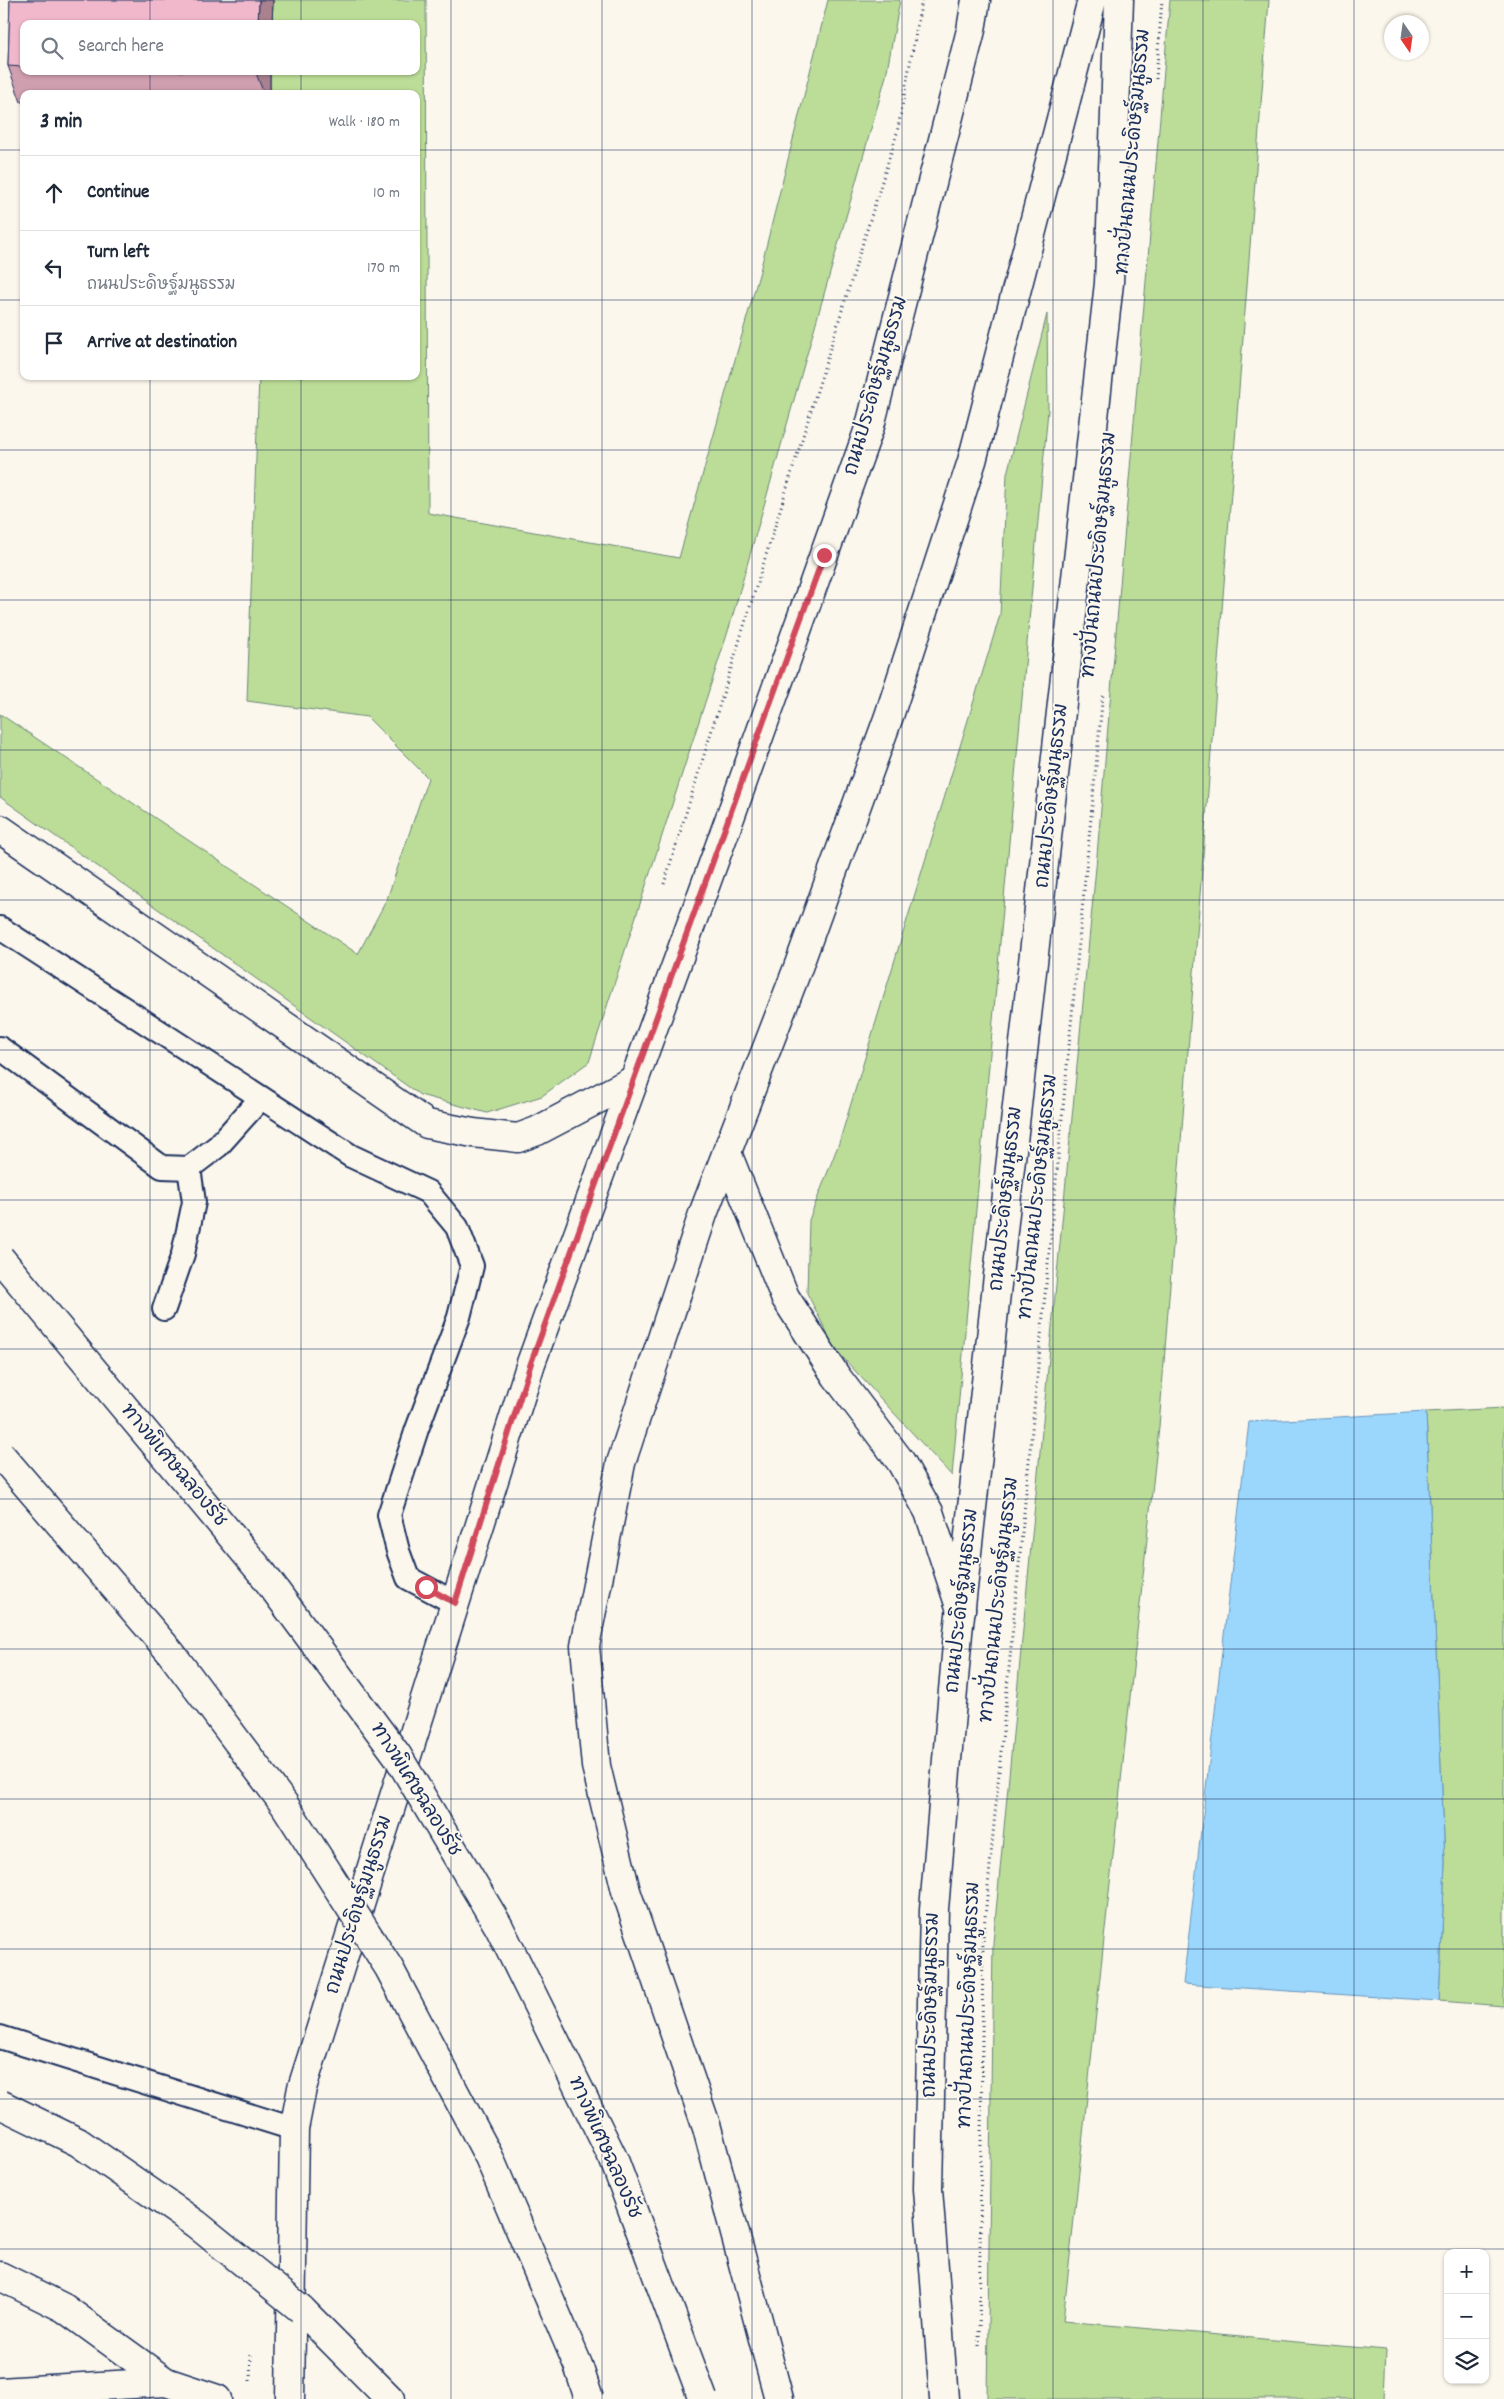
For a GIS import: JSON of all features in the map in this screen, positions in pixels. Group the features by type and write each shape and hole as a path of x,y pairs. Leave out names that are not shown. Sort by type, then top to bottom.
{"main road":[{"name":"ถนนประดิษฐ์มนูธรรม","path":"290,2399 294,2129 302,2088 531,1363 870,426 972,30 976,0"},
{"path":"779,2399 707,2128 626,1891 596,1766 585,1646 621,1463 703,1214 797,970 889,716 972,461 1092,0"},
{"name":"ถนนประดิษฐ์มนูธรรม","path":"944,2399 928,2189 934,1918 961,1610 1110,283 1119,0"},
{"path":"0,828 427,1124 473,1133 518,1138 536,1131 634,1080"},
{"path":"727,1153 784,1297 836,1376 901,1462 929,1512 961,1610"},
{"name":"ทางพิเศษฉลองรัช","path":"0,1258 263,1574 397,1755 499,1927 614,2160 703,2399"},
{"path":"0,1454 171,1653 284,1804 388,1968 489,2157 578,2365 589,2399"},
{"path":"0,2104 78,2142 196,2224 301,2309 390,2399"},
{"path":"0,2276 64,2308 166,2382 217,2399"},
{"path":"0,2392 166,2382"}],"lane":[{"path":"0,928 351,1156 428,1192 457,1227 472,1266 459,1317 417,1429 389,1515 398,1552 408,1578 455,1603"},
{"path":"0,1048 162,1167 189,1168 218,1146 261,1098"},
{"path":"164,1309 183,1254 194,1202 189,1168"},
{"path":"0,2037 294,2129"}],"path":[{"name":"ทางปั่นถนนประดิษฐ์มนูธรรม","path":"1155,89 1162,0"},
{"name":"ทางปั่นถนนประดิษฐ์มนูธรรม","path":"979,2350 983,1938 1103,690"}],"green space":[{"path":"273,0 426,0 428,513 679,558 760,271 828,0 900,0 886,76 730,625 589,1062 542,1096 487,1113 420,1095 0,797 0,714 358,954 387,899 428,778 367,717 247,701 259,380 420,380 420,90 269,90 270,75 420,75 420,20 272,20"},
{"path":"1170,0 1269,0 1159,1427 1063,2321 1386,2350 1384,2399 987,2399 993,1943 1096,867"},
{"path":"1047,314 1048,410 952,1476 835,1349 807,1293 809,1220 839,1143 1000,615 1007,474"},
{"path":"1504,1408 1504,2006 1439,2001 1445,1862 1426,1412"}],"water":[{"path":"1426,1412 1445,1862 1439,2001 1183,1984 1249,1422"}],"building":[{"path":"10,0 259,0 258,20 20,20 20,67 8,66"}],"route":[{"path":"426,1587 455,1603 531,1363 824,555"}]}
